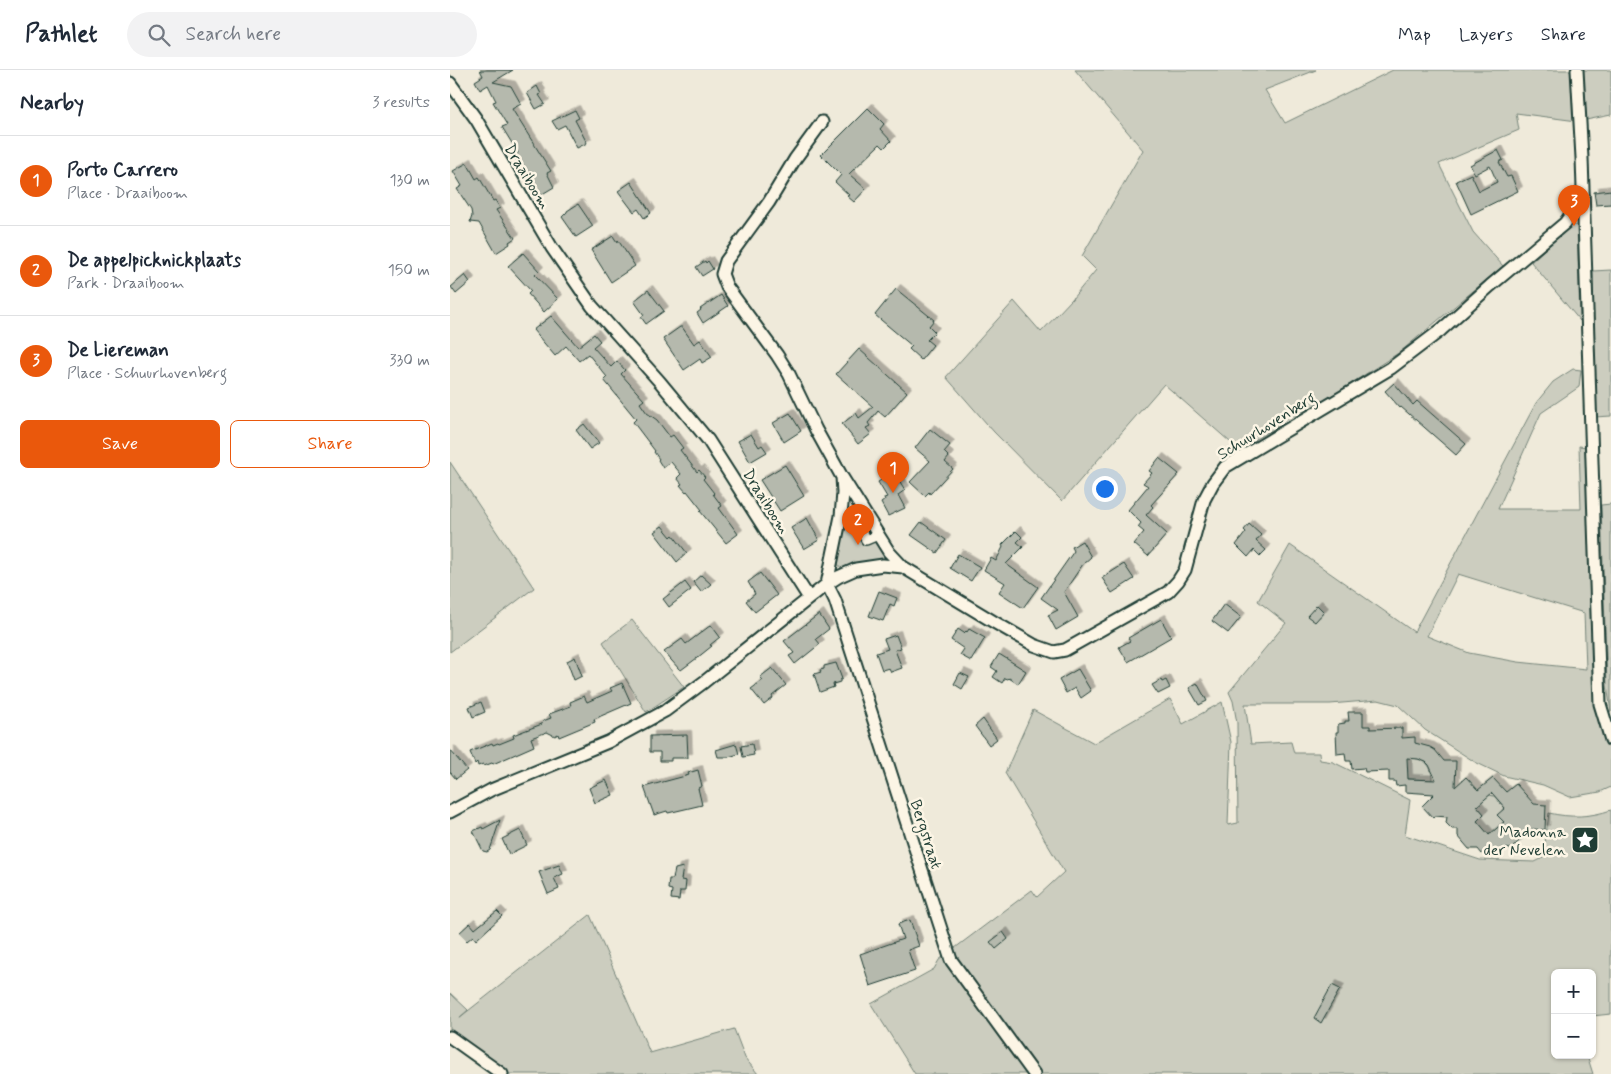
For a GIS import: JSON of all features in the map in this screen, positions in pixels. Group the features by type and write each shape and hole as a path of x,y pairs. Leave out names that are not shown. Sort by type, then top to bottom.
{"street":[{"path":"1577,70 1600,704 1611,740"},
{"name":"Draaiboom","path":"450,83 476,119 552,248 587,298 708,440 809,598"},
{"path":"822,122 795,159 769,202 726,261 722,274 727,287 789,374 816,430 842,477 888,552 904,567"},
{"name":"Schuurhovenberg","path":"809,598 838,577 856,569 882,565 904,567 1034,645 1054,652 1066,650 1168,592 1185,570 1204,500 1213,483 1225,467 1391,368 1441,330 1565,223 1583,198"},
{"path":"827,584 841,516 842,477"},
{"path":"858,526 866,540 878,535"},
{"name":"Bergstraat","path":"827,584 838,610 951,960 1034,1074"},
{"path":"450,812 492,790 608,742 665,711 809,598"},
{"path":"450,1037 502,1074"}],"shaded area":[{"path":"1075,70 1316,70 1265,90 1285,123 1393,70 1571,70 1577,121 1516,113 1519,130 1439,164 1473,232 1503,266 1400,352 1319,404 1238,449 1164,384 1062,501 994,432 946,377 1014,301 1041,332 1096,270 1082,256 1143,150"},
{"path":"1579,70 1611,70 1611,115 1581,121"},
{"path":"1572,224 1577,226 1580,321 1531,262"},
{"path":"1611,270 1611,416 1595,417 1593,271"},
{"path":"1573,369 1581,370 1579,387 1541,413 1498,509 1581,509 1579,446 1587,447 1595,700 1611,751 1611,787 1600,792 1570,797 1543,785 1504,776 1475,762 1425,730 1398,705 1378,700 1330,704 1245,704 1251,744 1291,742 1294,753 1319,753 1320,760 1333,762 1410,800 1405,835 1480,860 1535,862 1543,858 1549,813 1580,816 1611,810 1611,1014 1596,1016 1596,969 1551,969 1551,1059 1588,1059 1593,1074 915,1074 871,1004 934,969 939,960 1032,890 1037,897 1064,872 1005,773 1033,710 1094,743 1170,699 1183,724 1222,702 1231,742 1228,825 1238,823 1237,723 1233,701 1229,692 1286,623 1258,601 1290,545 1414,632 1536,403 1553,382","holes":["1458,574 1584,613 1586,669 1518,662 1469,653 1427,636"]},
{"path":"450,462 534,588 450,652"},
{"path":"1611,504 1611,712 1607,685 1601,505"},
{"path":"853,511 859,512 896,563 841,568 837,563 846,516"},
{"path":"632,620 684,687 646,712 603,642"},
{"path":"1400,756 1418,759 1427,764 1430,767 1432,780 1408,779"},
{"path":"1489,795 1494,796 1505,808 1498,815 1504,822 1492,833 1487,833 1477,821 1484,814 1477,806"},
{"path":"590,915 650,1053 734,1029 745,1058 758,1074 508,1074 450,1032 450,993 468,1010 459,1018"}],"building":[{"path":"480,70 513,70 493,82 511,86 521,104 512,109 551,171 547,173 554,187 539,196 514,156 518,153 502,127 507,125 493,102 496,101 488,85 480,90 475,81 483,76"},
{"path":"537,86 541,94 539,95 545,104 536,109 527,93"},
{"path":"868,108 884,124 880,129 891,141 884,148 880,144 849,174 866,189 854,202 835,182 841,175 821,155"},
{"path":"575,110 579,118 575,120 587,143 577,148 565,125 557,129 552,121"},
{"path":"1498,150 1503,160 1499,162 1507,177 1511,176 1518,191 1471,214 1456,181 1471,174 1479,191 1497,182 1490,166 1475,174 1470,165"},
{"path":"467,163 476,179 479,177 493,201 495,200 500,208 496,210 515,238 509,242 510,244 496,253 479,223 470,222 471,210 457,189 462,186 453,171"},
{"path":"631,182 651,213 644,218 638,209 634,212 618,191"},
{"path":"1611,190 1611,204 1596,205 1594,192"},
{"path":"578,204 593,226 576,237 562,217 567,211"},
{"path":"613,236 617,242 618,240 635,266 611,282 591,250"},
{"path":"523,253 539,271 535,275 558,299 544,312 528,294 531,291 508,266"},
{"path":"705,261 706,263 708,261 713,269 702,276 696,267"},
{"path":"465,275 470,282 456,294 451,287"},
{"path":"896,289 934,320 929,326 935,332 927,340 933,345 921,360 909,349 912,346 875,315"},
{"path":"648,290 664,311 646,324 641,317 644,315 634,301"},
{"path":"721,295 728,306 703,323 697,313"},
{"path":"551,316 578,347 594,334 600,341 593,347 611,367 617,361 625,370 621,374 644,400 640,403 670,437 673,435 683,448 680,450 697,472 699,470 705,477 703,479 722,506 719,508 738,534 726,543 700,511 702,510 687,491 680,485 682,484 677,478 681,474 671,462 663,468 655,451 633,422 636,419 604,380 607,377 588,354 579,361 566,346 555,356 533,330"},
{"path":"682,327 694,344 700,340 712,357 702,363 700,359 684,370 663,339"},
{"path":"859,349 907,392 885,417 878,411 868,423 870,426 866,428 871,434 858,444 842,424 856,413 859,418 873,407 836,374"},
{"path":"1394,383 1413,405 1417,401 1466,444 1456,455 1400,408 1385,391"},
{"path":"790,413 801,431 784,442 773,423"},
{"path":"584,424 599,443 590,449 576,430"},
{"path":"930,429 950,445 944,452 949,457 945,462 953,469 930,494 929,492 925,496 910,482 930,461 915,448"},
{"path":"751,434 759,447 762,445 767,452 750,462 738,441"},
{"path":"1159,458 1179,474 1151,505 1153,507 1146,515 1167,534 1148,556 1134,544 1144,532 1138,527 1141,523 1128,510 1148,486 1143,483 1152,473 1149,471"},
{"path":"785,465 804,496 780,511 760,480"},
{"path":"894,472 905,490 898,495 905,508 888,516 881,503 887,497 878,482"},
{"path":"807,518 819,540 804,549 791,528"},
{"path":"921,522 946,540 937,553 911,535"},
{"path":"1249,524 1261,535 1256,541 1266,550 1260,556 1254,550 1248,557 1236,545 1246,532 1244,530"},
{"path":"662,526 671,537 673,535 687,553 677,562 654,532"},
{"path":"1016,531 1022,537 1017,542 1023,547 1006,564 1038,587 1023,608 999,592 1005,583 984,570 991,558 996,561 1003,547 1002,545"},
{"path":"1082,541 1091,557 1083,564 1064,592 1078,617 1056,630 1048,615 1058,610 1041,598 1074,551 1072,547"},
{"path":"958,554 980,567 971,581 950,568"},
{"path":"1124,564 1134,579 1112,593 1102,578"},
{"path":"760,573 777,595 755,612 746,601 755,594 748,582"},
{"path":"701,575 711,584 701,592 693,582"},
{"path":"685,582 691,590 669,607 663,599"},
{"path":"879,591 897,598 894,606 890,604 883,621 869,616"},
{"path":"1224,604 1241,617 1228,633 1212,621"},
{"path":"1317,605 1324,612 1315,622 1307,616"},
{"path":"819,614 829,629 816,639 820,644 795,664 789,656 794,653 784,641"},
{"path":"1161,619 1171,637 1128,662 1119,647 1130,641 1128,638"},
{"path":"711,625 720,637 697,658 681,670 679,669 664,652 682,639 686,644"},
{"path":"958,629 964,633 969,629 985,638 971,661 960,655 964,649 951,640"},
{"path":"896,635 901,648 895,650 902,668 891,672 889,668 882,670 876,653 888,649 884,639"},
{"path":"999,654 1026,671 1018,684 1009,678 1005,678 1002,683 993,677 997,671 991,667"},
{"path":"575,657 582,676 574,680 567,661"},
{"path":"836,663 842,679 840,682 833,684 834,687 820,692 814,674 821,672 820,670 824,669 824,666"},
{"path":"772,668 786,685 764,705 751,689 763,680 760,677"},
{"path":"1078,669 1091,691 1081,698 1075,688 1066,693 1059,680"},
{"path":"960,673 969,677 962,689 954,684"},
{"path":"1161,680 1162,682 1166,680 1170,688 1158,694 1152,685"},
{"path":"622,683 631,703 594,719 595,722 559,737 558,734 555,736 547,732 531,738 534,746 493,764 478,766 477,762 475,764 470,752 492,743 493,745 499,744 514,738 513,735 542,724 543,721 551,718 549,714 571,706 570,702 584,696 587,702 612,691 610,688"},
{"path":"1197,683 1207,701 1199,705 1189,688"},
{"path":"481,702 485,712 473,717 469,707"},
{"path":"1348,712 1363,712 1363,726 1370,726 1370,729 1402,728 1402,738 1415,737 1415,743 1435,750 1444,761 1456,761 1455,787 1466,777 1478,790 1493,778 1506,792 1516,784 1534,804 1546,805 1545,830 1532,829 1511,849 1502,848 1494,855 1482,854 1478,849 1469,849 1458,836 1458,829 1452,829 1446,823 1447,817 1435,816 1433,818 1422,806 1434,794 1405,792 1405,785 1396,786 1395,781 1389,781 1389,771 1365,772 1364,768 1352,769 1351,761 1346,761 1345,753 1337,754 1336,732 1338,732 1338,724 1349,721","holes":["1407,758 1426,762 1436,780 1408,779","1492,793 1505,808 1497,815 1504,822 1489,835 1477,821 1484,814 1477,806"]},
{"path":"983,719 997,739 989,745 975,726"},
{"path":"687,735 688,758 671,758 671,761 660,761 660,752 650,752 650,736"},
{"path":"736,744 739,754 718,757 716,750"},
{"path":"752,744 754,755 743,757 741,746"},
{"path":"450,750 467,770 456,779 450,772"},
{"path":"698,770 702,786 698,788 702,805 654,815 644,787 689,775 688,773"},
{"path":"606,780 613,795 595,803 589,788"},
{"path":"500,820 490,850 487,852 483,851 473,831 482,827 483,829"},
{"path":"520,830 527,845 509,854 502,839"},
{"path":"559,865 563,874 554,878 559,889 548,894 539,872"},
{"path":"683,867 681,880 686,881 685,891 680,891 679,900 671,899 672,890 668,889 669,879 673,879 675,869"},
{"path":"497,911 502,916 476,940 473,936 467,941 459,933 470,923 475,929"},
{"path":"910,920 919,946 908,950 915,971 870,986 860,954 903,939 898,924"},
{"path":"1003,932 1008,939 996,949 990,942"},
{"path":"1332,985 1340,989 1321,1023 1314,1018"}],"place":[{"name":"De Liereman","path":"1574,226"},
{"name":"Porto Carrero","path":"893,493"},
{"name":"De appelpicknickplaats","path":"858,545"},
{"name":"Madonna der Nevelen","path":"1585,840"}]}
